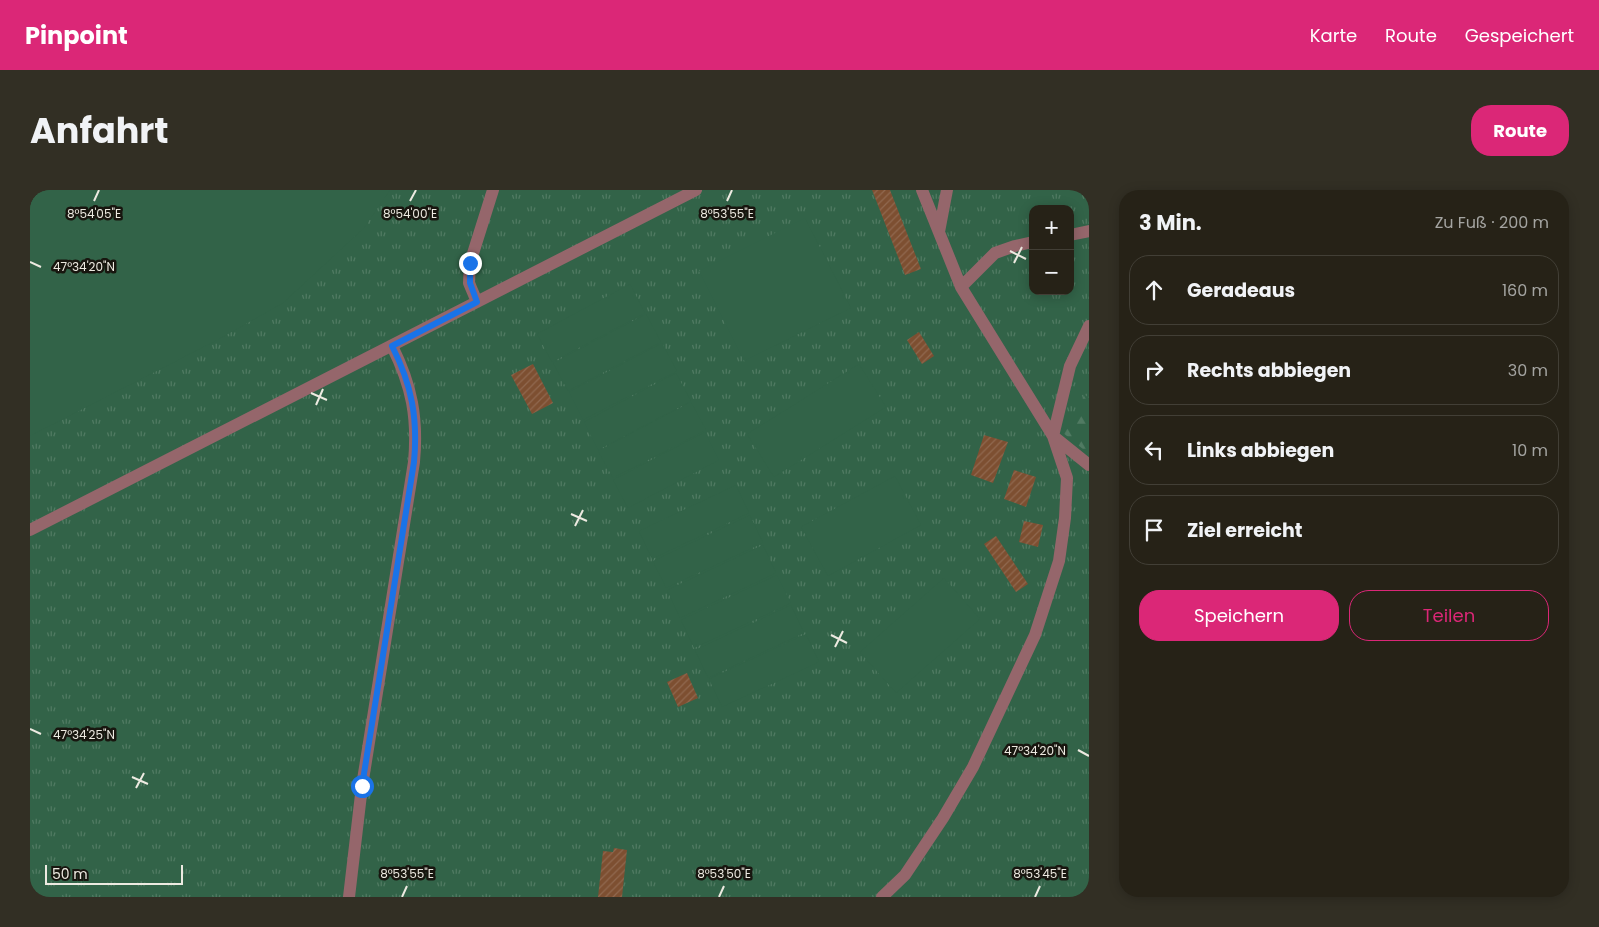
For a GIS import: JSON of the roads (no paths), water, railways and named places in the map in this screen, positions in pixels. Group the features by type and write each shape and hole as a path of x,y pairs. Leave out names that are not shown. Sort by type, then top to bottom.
{"street":[{"path":"477,302 470,283 470,263 492,190"},
{"path":"30,530 696,190"},
{"path":"882,897 905,875 943,818 973,767 1035,635 1059,561 1065,524 1067,478 1053,436 961,287 922,190"},
{"path":"939,232 947,190"},
{"path":"1074,234 1089,231"},
{"path":"961,287 995,253 1029,243"},
{"path":"1053,436 1070,366 1089,326"},
{"path":"349,897 362,786 416,441 415,416 410,393 392,346"},
{"path":"1053,436 1089,464"}]}
